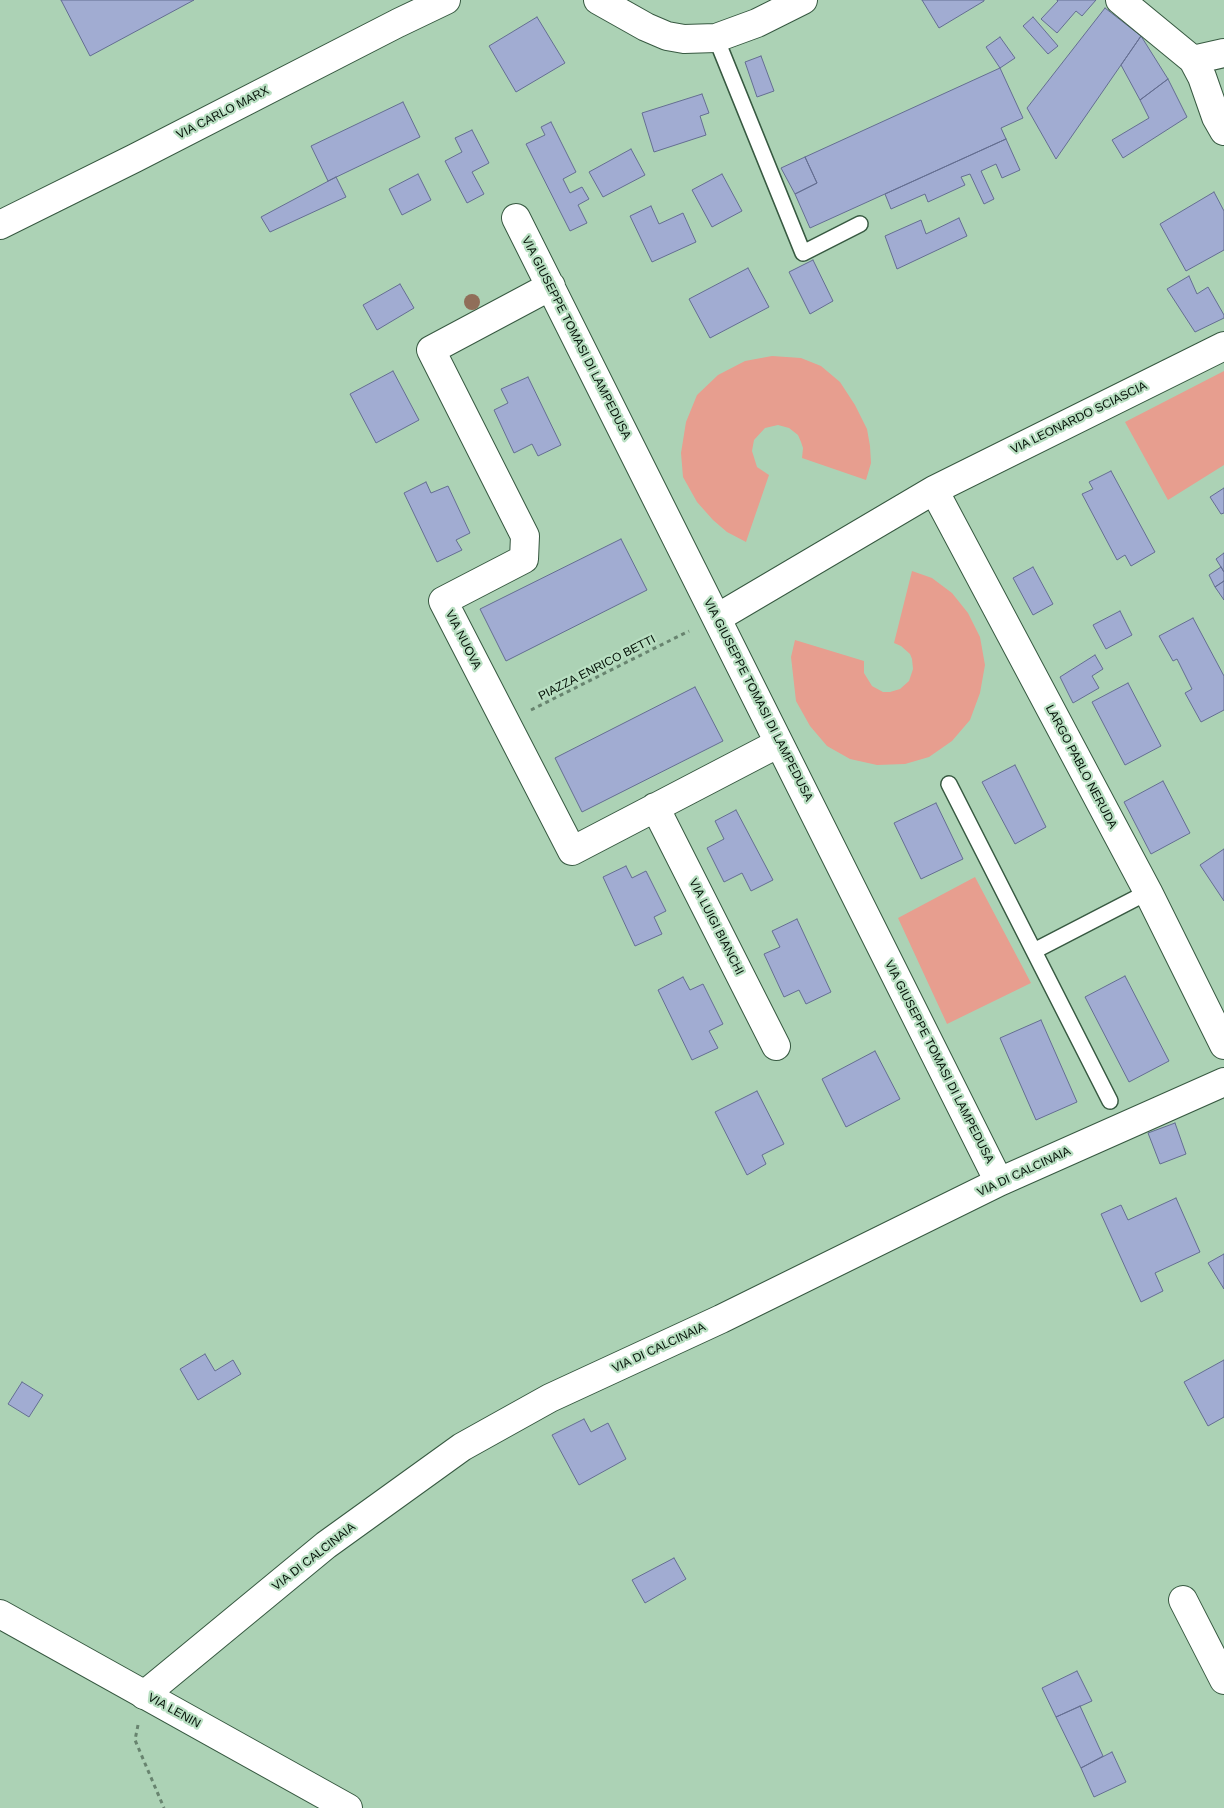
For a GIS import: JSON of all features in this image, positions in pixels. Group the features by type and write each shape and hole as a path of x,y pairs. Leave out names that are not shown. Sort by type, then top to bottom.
{"street":[{"name":"VIA CARLO MARX","path":"0,225 446,0"},
{"path":"598,0 646,28 667,36 684,39 716,38 757,23 803,0"},
{"path":"1120,0 1192,60 1202,77 1216,117 1224,131"},
{"path":"1192,60 1224,53"},
{"name":"VIA GIUSEPPE TOMASI DI LAMPEDUSA","path":"516,218 551,286 706,623 780,743 999,1182"},
{"name":"VIA NUOVA","path":"551,286 431,350 525,536 524,559 443,601 572,851 780,743"},
{"name":"VIA LEONARDO SCIASCIA","path":"706,623 934,490 1224,346"},
{"name":"LARGO PABLO NERUDA","path":"934,490 1148,892 1224,1046"},
{"name":"VIA LUIGI BIANCHI","path":"655,808 776,1046"},
{"name":"VIA DI CALCINAIA","path":"144,1695 326,1546 462,1447 550,1398 721,1320 999,1182 1224,1082"},
{"path":"1182,1600 1224,1680"},
{"name":"VIA LENIN","path":"0,1614 348,1808"}],"lane":[{"path":"716,38 803,253 860,224"},
{"path":"949,784 1110,1101"},
{"path":"1034,951 1148,892"}],"path":[{"name":"PIAZZA ENRICO BETTI","path":"506,723 706,623"},
{"path":"144,1695 135,1740 164,1808"}],"shaded area":[{"path":"772,356 801,358 821,366 840,382 855,405 867,429 871,463 866,480 802,458 803,448 798,435 789,428 778,425 765,428 754,440 752,451 757,467 769,475 746,542 727,532 697,502 683,477 681,453 686,422 697,395 718,375 745,361"},
{"path":"1224,371 1224,465 1168,500 1125,422"},
{"path":"912,571 932,578 952,593 968,613 980,637 985,665 980,693 970,720 952,741 929,757 905,764 877,765 850,759 827,746 810,726 796,701 791,657 795,640 864,661 864,673 872,686 883,692 900,689 909,681 913,669 910,654 894,643"},
{"path":"975,877 1031,983 947,1024 898,918"}],"building":[{"path":"61,0 194,0 90,56"},
{"path":"922,0 984,0 984,1 939,28"},
{"path":"1057,0 1096,0 1082,16 1076,11 1057,33 1041,19"},
{"path":"1105,8 1141,36 1056,159 1027,108"},
{"path":"537,17 565,63 516,92 489,46"},
{"path":"1033,17 1058,46 1048,54 1023,26"},
{"path":"1141,36 1168,79 1140,100 1121,65"},
{"path":"1000,37 1015,58 1000,68 986,47"},
{"path":"761,56 774,91 757,97 745,62"},
{"path":"1000,68 1023,118 1001,128 1006,139 810,228 795,194 817,183 805,157"},
{"path":"1168,79 1187,117 1123,158 1112,140 1149,118 1140,100"},
{"path":"702,94 709,113 700,116 706,135 654,152 642,113"},
{"path":"403,102 420,137 328,181 311,146"},
{"path":"551,122 576,172 563,179 570,193 582,187 589,199 578,205 587,223 570,231 526,144 545,135 541,127"},
{"path":"472,130 489,163 472,172 484,194 467,203 445,161 462,152 455,138"},
{"path":"1006,139 1020,170 1002,178 996,164 981,171 994,199 984,204 970,174 961,177 965,185 928,202 925,194 891,209 885,194"},
{"path":"631,149 645,175 603,197 589,172"},
{"path":"805,157 817,183 795,194 781,168"},
{"path":"418,174 431,200 402,215 389,189"},
{"path":"722,174 742,211 712,227 692,190"},
{"path":"336,177 346,197 270,232 261,217"},
{"path":"1214,192 1224,211 1224,250 1186,271 1160,224"},
{"path":"651,206 659,224 683,213 696,242 652,262 630,216"},
{"path":"959,218 967,236 897,269 885,236 921,220 926,234"},
{"path":"813,260 833,301 810,314 789,272"},
{"path":"748,268 769,307 710,338 689,299"},
{"path":"1189,276 1197,294 1208,287 1224,315 1224,318 1195,332 1167,289"},
{"path":"400,284 414,308 377,330 363,305"},
{"path":"393,371 419,420 376,443 350,394"},
{"path":"528,377 561,445 538,456 532,444 514,453 494,410 508,403 501,389"},
{"path":"1111,471 1155,552 1131,566 1125,555 1117,560 1082,494 1093,489 1089,482"},
{"path":"426,482 431,493 448,486 470,533 456,540 462,550 437,562 404,493"},
{"path":"1224,488 1224,513 1221,514 1210,497"},
{"path":"621,539 647,590 506,661 480,609"},
{"path":"1224,553 1224,572 1216,559"},
{"path":"1033,567 1053,604 1033,615 1013,578"},
{"path":"1221,567 1224,572 1224,581 1215,587 1209,575"},
{"path":"1224,581 1224,600 1215,587"},
{"path":"1120,611 1132,635 1106,649 1093,625"},
{"path":"1193,618 1224,676 1224,710 1201,722 1185,693 1192,689 1177,659 1173,661 1159,636"},
{"path":"1095,655 1103,669 1092,676 1099,688 1073,703 1060,677"},
{"path":"1128,683 1161,746 1125,765 1092,702"},
{"path":"695,687 723,741 582,812 555,758"},
{"path":"1015,765 1046,827 1015,844 982,782"},
{"path":"1163,781 1190,833 1151,854 1124,802"},
{"path":"936,803 963,859 921,879 894,823"},
{"path":"736,810 773,880 751,891 742,873 724,882 707,848 724,839 715,821"},
{"path":"1224,849 1224,901 1200,865"},
{"path":"626,866 632,878 646,871 666,911 654,917 662,934 635,946 603,877"},
{"path":"797,919 831,992 806,1004 799,990 784,997 764,954 780,947 772,931"},
{"path":"1125,976 1169,1061 1129,1082 1085,997"},
{"path":"683,977 690,990 703,984 723,1024 709,1031 718,1048 692,1060 658,990"},
{"path":"1041,1020 1077,1102 1036,1120 1000,1038"},
{"path":"875,1051 900,1099 846,1127 822,1079"},
{"path":"757,1091 784,1144 762,1155 766,1164 747,1175 715,1112"},
{"path":"1175,1123 1186,1154 1160,1164 1148,1133"},
{"path":"1176,1198 1200,1252 1155,1273 1163,1291 1141,1302 1101,1214 1121,1205 1128,1220"},
{"path":"1224,1254 1224,1289 1208,1263"},
{"path":"205,1354 215,1371 233,1360 241,1374 198,1400 180,1369"},
{"path":"1224,1360 1224,1417 1208,1426 1184,1382"},
{"path":"22,1382 43,1395 29,1417 8,1404"},
{"path":"584,1419 591,1432 608,1423 626,1459 579,1485 552,1435"},
{"path":"674,1558 686,1579 645,1603 632,1580"},
{"path":"1077,1671 1092,1701 1056,1717 1042,1688"},
{"path":"1080,1706 1103,1756 1081,1768 1056,1717"},
{"path":"1112,1752 1126,1782 1094,1797 1081,1768"}]}
